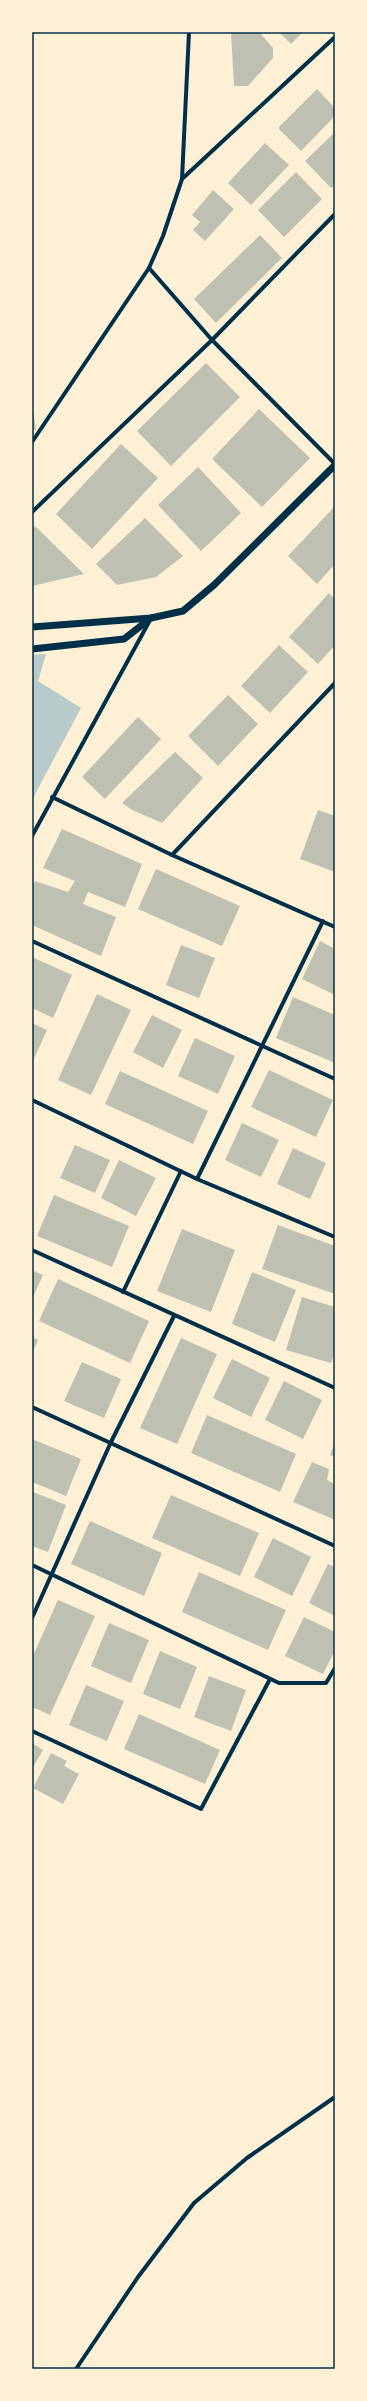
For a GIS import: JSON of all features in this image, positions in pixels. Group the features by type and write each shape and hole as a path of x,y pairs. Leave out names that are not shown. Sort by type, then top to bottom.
{"street":[{"path":"32,442 149,268 164,236 182,179 188,32"},
{"path":"182,179 335,37"},
{"path":"32,512 212,340 335,214"},
{"path":"32,628 151,618 182,611 214,585 335,464 212,340 149,268"},
{"path":"32,649 124,639 151,618"},
{"path":"32,836 151,618"},
{"path":"172,855 335,683"},
{"path":"52,797 172,855 335,927"},
{"path":"197,1179 323,921"},
{"path":"32,941 335,1079"},
{"path":"32,1100 197,1179 335,1237"},
{"path":"122,1292 181,1171"},
{"path":"32,1250 174,1316 335,1388"},
{"path":"32,1618 111,1442 174,1316"},
{"path":"32,1407 335,1546"},
{"path":"32,1565 279,1683 326,1683 335,1668"},
{"path":"32,1731 201,1809 270,1679"},
{"path":"76,2369 138,2277 194,2203 247,2158 335,2097"}],"shaded area":[{"path":"46,654 38,681 81,708 32,800 32,655"}],"building":[{"path":"231,32 259,32 273,48 273,58 248,86 234,86"},
{"path":"279,32 303,32 291,44"},
{"path":"317,89 335,108 335,116 301,151 278,128"},
{"path":"335,132 335,185 331,188 305,161"},
{"path":"265,143 289,165 251,205 228,183"},
{"path":"296,172 322,199 284,237 258,210"},
{"path":"213,190 234,209 205,241 193,230 200,222 192,215"},
{"path":"260,235 282,258 216,323 194,299"},
{"path":"206,363 240,397 171,466 137,431"},
{"path":"32,403 36,430 32,430"},
{"path":"259,409 310,458 262,507 212,459"},
{"path":"121,444 158,478 92,549 56,514"},
{"path":"198,467 241,513 201,551 158,505"},
{"path":"335,506 335,564 317,584 288,556"},
{"path":"145,518 183,556 156,577 117,585 96,564"},
{"path":"35,526 84,574 32,586 32,529"},
{"path":"329,593 335,599 335,645 318,664 289,637"},
{"path":"279,645 308,672 270,713 241,686"},
{"path":"228,695 258,724 218,766 188,736"},
{"path":"138,717 161,739 105,799 82,777"},
{"path":"175,752 203,778 162,823 132,810 122,803"},
{"path":"318,810 335,816 335,872 300,859"},
{"path":"62,829 142,864 125,907 88,892 83,904 116,917 101,956 32,925 32,888 35,881 68,892 75,881 43,868"},
{"path":"156,869 240,906 222,946 138,909"},
{"path":"320,941 335,949 335,995 302,979"},
{"path":"181,945 215,958 199,998 166,985"},
{"path":"32,957 72,975 53,1018 32,1008"},
{"path":"97,994 131,1010 91,1095 58,1080"},
{"path":"293,997 335,1015 335,1063 276,1038"},
{"path":"152,1015 182,1030 163,1068 133,1052"},
{"path":"32,1023 47,1030 32,1063"},
{"path":"195,1038 235,1056 218,1094 178,1076"},
{"path":"269,1070 333,1100 316,1137 251,1107"},
{"path":"120,1071 208,1111 193,1144 105,1104"},
{"path":"242,1123 279,1140 261,1177 225,1160"},
{"path":"75,1145 110,1160 95,1193 60,1178"},
{"path":"293,1148 326,1163 310,1199 277,1184"},
{"path":"119,1160 156,1178 136,1216 101,1198"},
{"path":"54,1195 129,1226 112,1267 37,1236"},
{"path":"278,1225 335,1246 335,1294 262,1269"},
{"path":"182,1229 235,1250 211,1312 157,1291"},
{"path":"32,1270 43,1275 32,1299"},
{"path":"252,1272 296,1290 275,1342 232,1324"},
{"path":"58,1279 149,1321 130,1363 39,1321"},
{"path":"302,1297 335,1307 335,1351 331,1363 286,1350"},
{"path":"32,1337 38,1340 32,1354"},
{"path":"181,1338 217,1354 177,1444 140,1428"},
{"path":"232,1359 270,1378 251,1417 213,1398"},
{"path":"82,1362 121,1379 104,1418 64,1401"},
{"path":"284,1381 322,1400 303,1439 265,1420"},
{"path":"207,1415 296,1454 280,1492 191,1453"},
{"path":"32,1439 81,1459 66,1496 32,1482"},
{"path":"335,1441 335,1457 330,1455"},
{"path":"312,1462 329,1469 327,1480 335,1484 335,1520 293,1502"},
{"path":"33,1492 66,1505 48,1552 32,1546"},
{"path":"171,1495 259,1533 240,1576 152,1538"},
{"path":"90,1521 162,1553 144,1596 71,1564"},
{"path":"273,1538 311,1557 292,1596 254,1577"},
{"path":"328,1564 335,1567 335,1616 309,1603"},
{"path":"199,1572 286,1610 268,1650 182,1612"},
{"path":"58,1600 95,1616 50,1715 32,1707 32,1658"},
{"path":"304,1617 335,1632 335,1650 323,1674 285,1656"},
{"path":"109,1623 149,1640 131,1683 91,1666"},
{"path":"160,1651 197,1667 180,1709 143,1694"},
{"path":"209,1676 246,1690 231,1731 194,1717"},
{"path":"86,1685 124,1701 107,1741 69,1725"},
{"path":"139,1714 220,1750 205,1784 124,1749"},
{"path":"32,1743 43,1750 32,1769"},
{"path":"51,1753 67,1761 64,1766 79,1774 63,1804 33,1788"}]}
